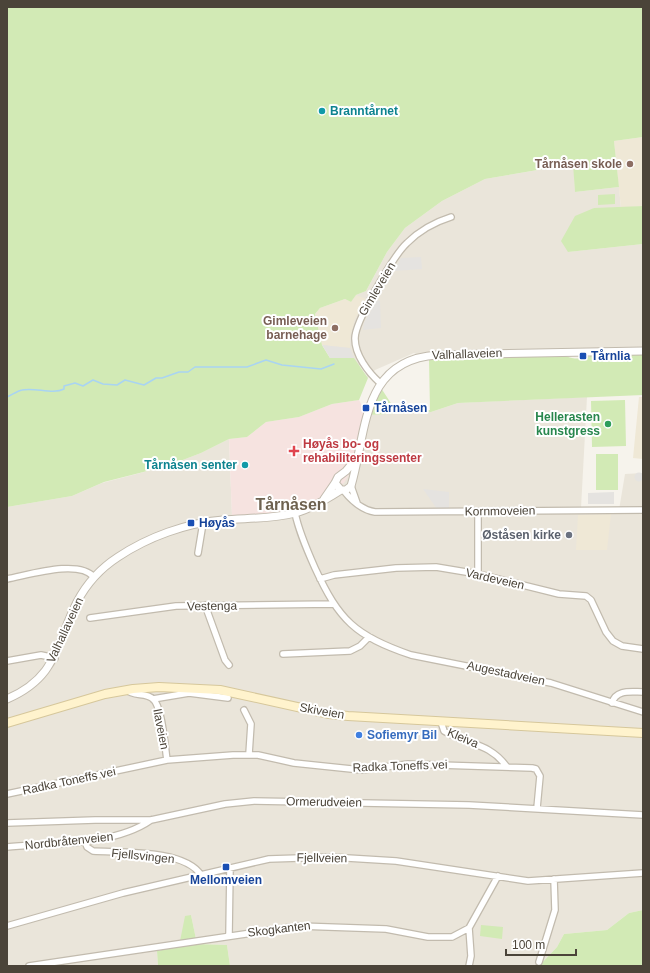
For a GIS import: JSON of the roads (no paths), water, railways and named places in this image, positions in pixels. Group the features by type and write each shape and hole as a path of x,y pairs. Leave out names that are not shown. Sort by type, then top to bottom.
{"main road":[{"name":"Skiveien","path":"7,723 127,690 159,688 220,690 329,714 441,722 643,732"}],"street":[{"name":"Gimleveien","path":"380,382 365,365 357,348 355,337 359,322 405,245 428,227 451,217"},
{"name":"Valhallaveien","path":"7,699 33,684 45,671 54,658 78,601 94,577 117,557 174,530 203,523 295,513 347,487 370,404 380,382 390,372 405,362 429,355 643,351"},
{"name":"Valhallaveien","path":"324,499 336,483 338,477 356,458"},
{"path":"336,483 347,487 348,476 342,474"},
{"name":"Kornmoveien","path":"347,487 358,505 365,510 375,512 643,510"},
{"path":"478,511 478,574"},
{"name":"Augestadveien","path":"295,513 303,540 320,579 334,604 344,618 369,637 411,655 551,683 612,704 643,712"},
{"path":"198,553 203,523"},
{"name":"Vardeveien","path":"320,579 334,574 436,566 478,574 559,594 588,597 606,632 613,641 622,646 643,649"},
{"path":"7,579 70,568 85,570 94,577"},
{"name":"Vestenga","path":"90,618 160,608 334,604"},
{"path":"205,606 225,660 229,665"},
{"path":"283,654 350,651 360,646 369,637"},
{"path":"7,661 41,655 54,658"},
{"name":"Ilaveien","path":"127,690 130,693 149,696 153,699 158,708 167,760"},
{"name":"Ilaveien","path":"153,699 189,692 228,698"},
{"path":"612,704 614,697 622,692 643,692"},
{"path":"244,710 251,724 249,754"},
{"name":"Kleiva","path":"441,722 444,731 483,746 500,758 508,766"},
{"name":"Radka Toneffs vei","path":"7,794 167,760 249,754 294,763 361,770 408,764 508,766 532,768 538,772 540,776 537,808"},
{"name":"Ormerudveien","path":"7,823 151,820 244,801 430,804 537,808 643,815"},
{"name":"Nordbråtenveien","path":"7,847 108,838 123,834 151,820"},
{"name":"Fjellsvingen","path":"85,841 87,847 93,852 153,855 184,860 197,868 202,875"},
{"name":"Fjellveien","path":"7,926 123,893 270,859 331,857 427,865 522,880 643,873"},
{"path":"229,935 230,868"},
{"path":"469,966 471,956 469,928 498,876"},
{"path":"539,962 555,910 554,879"},
{"name":"Skogkanten","path":"29,966 229,935 314,925 386,929 440,938 452,937 469,928"}],"waterway":[{"path":"7,397 18,391 27,389 60,391 64,389 64,386 75,383 83,386 93,380 103,384 117,385 125,380 144,385 156,378 162,378 179,372 188,372 195,367 247,367 266,360 282,365 321,369 334,364"}],"place":[{"name":"Branntårnet","path":"322,111"},
{"name":"Tårnåsen skole","path":"630,164"},
{"name":"Gimleveien barnehage","path":"335,328"},
{"name":"Tårnlia","path":"583,356"},
{"name":"Tårnåsen","path":"366,408"},
{"name":"Hellerasten kunstgress","path":"608,424"},
{"name":"Høyås bo- og rehabiliteringssenter","path":"294,451"},
{"name":"Tårnåsen senter","path":"245,465"},
{"name":"Høyås","path":"191,523"},
{"name":"Øståsen kirke","path":"569,535"},
{"name":"Sofiemyr Bil","path":"359,735"},
{"name":"Mellomveien","path":"226,867"}],"district":[{"name":"Tårnåsen","path":"291,504"}]}
